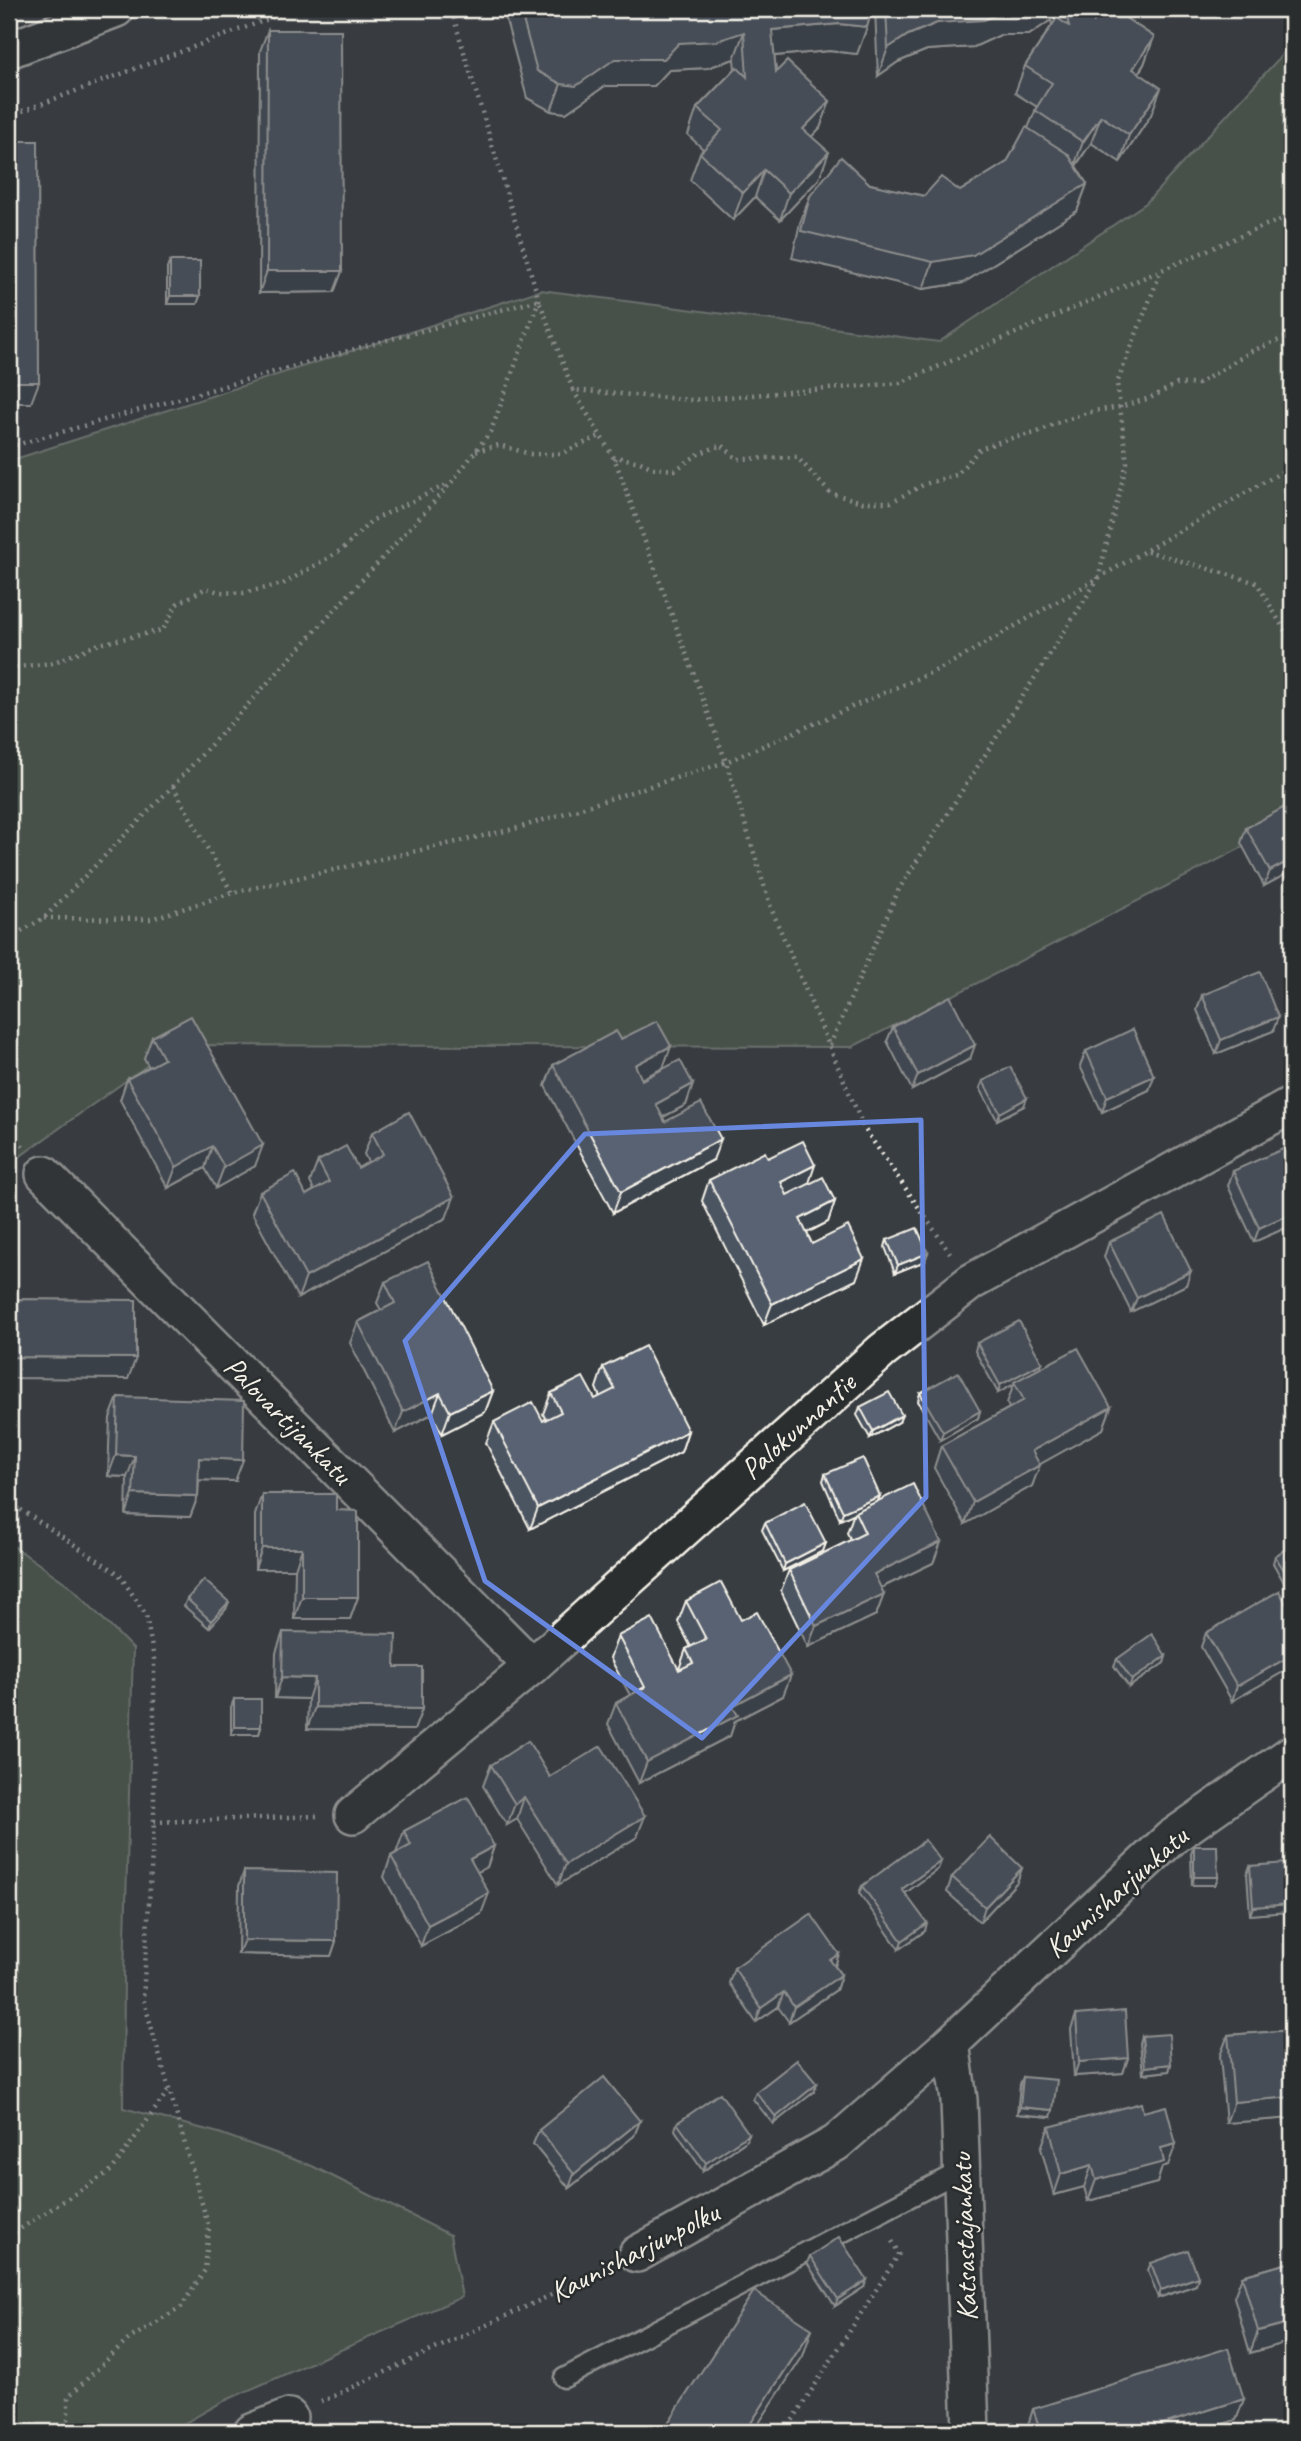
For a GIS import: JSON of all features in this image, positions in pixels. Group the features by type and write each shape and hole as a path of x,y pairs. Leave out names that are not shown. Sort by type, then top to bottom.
{"street":[{"path":"9,50 116,9"},
{"name":"Palokunnantie","path":"353,1815 532,1666 882,1351 971,1282 1292,1105"},
{"name":"Palovartijankatu","path":"44,1174 532,1666"},
{"name":"Kaunisharjunkatu","path":"951,2043 1171,1838 1292,1753"},
{"name":"Katsastajankatu","path":"951,2043 959,2100 971,2432"},
{"name":"Kaunisharjunpolku","path":"637,2255 836,2143 951,2043"},
{"path":"251,2432 289,2417"}],"lane":[{"path":"564,2378 961,2169"}],"path":[{"path":"9,116 295,9"},
{"path":"451,9 539,300 573,390 615,460 726,762 771,908 864,1128 971,1282"},
{"path":"573,390 692,400 900,383 1292,216"},
{"path":"830,1046 899,890 1098,579 1127,462 1117,383 1161,271"},
{"path":"9,447 376,343 539,300"},
{"path":"9,938 44,918 173,786 452,482 491,431 539,300"},
{"path":"615,460 616,457 653,468 675,470 700,453 722,445 737,459 797,457 830,493 862,502 891,502 925,484 956,475 980,449 1007,439 1036,433 1056,423 1094,411 1150,398 1177,384 1198,384 1252,351 1292,335"},
{"path":"475,452 499,445 530,454 560,454 600,436"},
{"path":"44,918 150,919 232,893 518,828 726,762 946,666 1292,466"},
{"path":"9,668 51,663 99,643 163,630 177,604 206,588 219,592 243,593 283,584 343,549 371,521 452,482"},
{"path":"1146,550 1257,583 1292,643"},
{"path":"173,786 232,893"},
{"path":"9,1502 119,1574 146,1615 154,1659 154,1822 143,1998 209,2228 205,2270 181,2307 129,2339 68,2397 68,2432"},
{"path":"154,1822 353,1815"},
{"path":"9,2236 112,2170 168,2090"},
{"path":"785,2432 900,2255 877,2214"},
{"name":"Kaunisharjunpolku","path":"289,2417 637,2255"}],"highlighted area":[{"path":"921,1120 926,1497 702,1738 485,1581 405,1341 585,1134"}],"green space":[{"path":"1292,44 1292,822 852,1047 176,1045 19,1157 9,1161 9,461 541,290 939,342 1146,203"},
{"path":"9,1543 70,1586 133,1649 123,2108 219,2133 312,2166 450,2235 462,2297 224,2401 169,2432 9,2432"}],"building":[{"path":"520,9 872,9 867,27 839,24 772,30 776,72 787,61 830,101 803,129 829,152 789,193 764,170 743,193 700,153 722,130 697,108 737,67 747,77 744,32 717,41 679,43 664,59 615,59 576,86 561,84 537,71"},
{"path":"886,9 1009,9 984,20 937,23 908,35 888,48"},
{"path":"1065,9 1093,9 1094,21 1103,9 1112,9 1154,37 1133,69 1161,88 1129,135 1101,116 1083,142 1035,110 1052,83 1025,66 1057,18 1069,26"},
{"path":"268,30 341,30 342,271 267,271"},
{"path":"1026,127 1068,154 1087,184 973,255 933,262 801,231 810,196 841,157 870,184 924,196 941,177 960,191 1007,162"},
{"path":"9,141 38,141 39,382 9,382"},
{"path":"170,261 200,261 200,296 170,296"},
{"path":"1292,803 1292,859 1270,871 1246,828"},
{"path":"1260,972 1278,1017 1221,1040 1202,995"},
{"path":"950,996 975,1045 918,1075 893,1027"},
{"path":"191,1016 263,1145 224,1167 212,1146 176,1167 127,1079 164,1059 152,1037"},
{"path":"657,1021 671,1046 635,1065 642,1080 680,1060 693,1084 656,1104 665,1122 701,1103 721,1139 621,1192 553,1065 616,1031 621,1039"},
{"path":"1133,1029 1154,1076 1107,1097 1086,1051"},
{"path":"1010,1067 1027,1098 1000,1113 983,1081"},
{"path":"409,1112 454,1197 306,1277 260,1192 295,1173 306,1195 329,1182 318,1161 346,1146 358,1168 383,1154 372,1133"},
{"path":"803,1141 815,1165 781,1182 787,1195 823,1177 835,1201 800,1219 812,1244 848,1226 864,1259 772,1304 709,1180 765,1152 768,1158"},
{"path":"1285,1148 1292,1164 1292,1213 1259,1228 1233,1171"},
{"path":"9,1194 15,1194 15,1254 9,1254"},
{"path":"1164,1215 1191,1271 1137,1298 1109,1242"},
{"path":"917,1228 928,1253 898,1265 887,1240"},
{"path":"428,1261 493,1391 450,1412 440,1393 403,1412 358,1322 395,1303 385,1282"},
{"path":"9,1299 136,1300 136,1358 9,1357"},
{"path":"1019,1321 1042,1363 1000,1385 977,1343"},
{"path":"645,1346 688,1431 538,1508 494,1422 533,1402 543,1421 561,1412 551,1393 583,1377 595,1399 615,1389 603,1367"},
{"path":"1078,1348 1111,1407 1032,1451 1040,1465 973,1502 941,1446 1024,1400 1014,1382"},
{"path":"958,1372 980,1411 943,1432 920,1393"},
{"path":"889,1392 902,1415 873,1431 860,1407"},
{"path":"118,1397 244,1401 243,1460 199,1458 198,1496 133,1494 135,1456 116,1455"},
{"path":"863,1458 880,1496 843,1512 825,1474"},
{"path":"913,1484 941,1542 874,1574 884,1594 816,1626 789,1570 865,1533 855,1512"},
{"path":"262,1494 336,1494 336,1510 358,1511 358,1597 302,1597 302,1548 262,1548"},
{"path":"805,1502 826,1543 785,1564 765,1523"},
{"path":"1292,1545 1292,1577 1289,1578 1275,1556"},
{"path":"204,1580 229,1602 211,1621 187,1599"},
{"path":"721,1582 741,1620 757,1612 791,1675 732,1706 738,1715 647,1762 616,1703 645,1687 618,1636 652,1618 679,1670 693,1663 686,1649 706,1639 686,1601"},
{"path":"1279,1591 1292,1614 1292,1655 1237,1686 1206,1633"},
{"path":"283,1632 396,1634 395,1667 422,1667 422,1709 315,1707 315,1678 282,1677"},
{"path":"1152,1634 1166,1656 1132,1680 1117,1659"},
{"path":"234,1699 261,1699 261,1727 234,1727"},
{"path":"528,1741 550,1777 601,1746 645,1816 566,1864 524,1797 515,1804 491,1765"},
{"path":"468,1797 494,1846 470,1859 489,1893 428,1925 391,1856 411,1845 404,1831"},
{"path":"990,1837 1022,1868 985,1907 952,1877"},
{"path":"925,1840 941,1861 902,1889 927,1923 902,1941 862,1886"},
{"path":"1194,1846 1217,1846 1218,1877 1194,1877"},
{"path":"1286,1863 1290,1904 1253,1907 1250,1866"},
{"path":"244,1871 337,1873 336,1941 244,1940"},
{"path":"811,1914 839,1954 830,1960 841,1975 794,2007 784,1992 761,2008 734,1968"},
{"path":"1125,2011 1128,2058 1079,2062 1076,2015"},
{"path":"1292,2030 1292,2097 1234,2102 1228,2035"},
{"path":"1169,2034 1171,2064 1145,2067 1142,2036"},
{"path":"797,2060 817,2084 776,2117 756,2092"},
{"path":"604,2077 640,2121 574,2174 539,2130"},
{"path":"1023,2077 1057,2080 1053,2110 1020,2107"},
{"path":"720,2093 749,2134 706,2163 677,2123"},
{"path":"1141,2103 1143,2112 1166,2106 1176,2144 1161,2148 1164,2162 1096,2180 1092,2165 1061,2174 1049,2127"},
{"path":"839,2237 867,2280 838,2299 810,2256"},
{"path":"1188,2250 1198,2277 1161,2290 1151,2263"},
{"path":"1292,2262 1292,2322 1258,2331 1242,2276"},
{"path":"754,2291 812,2329 745,2432 662,2432"},
{"path":"1228,2348 1244,2399 1137,2432 1041,2432 1033,2409"},
{"path":"1292,2415 1292,2432 1287,2432 1284,2416"}]}
